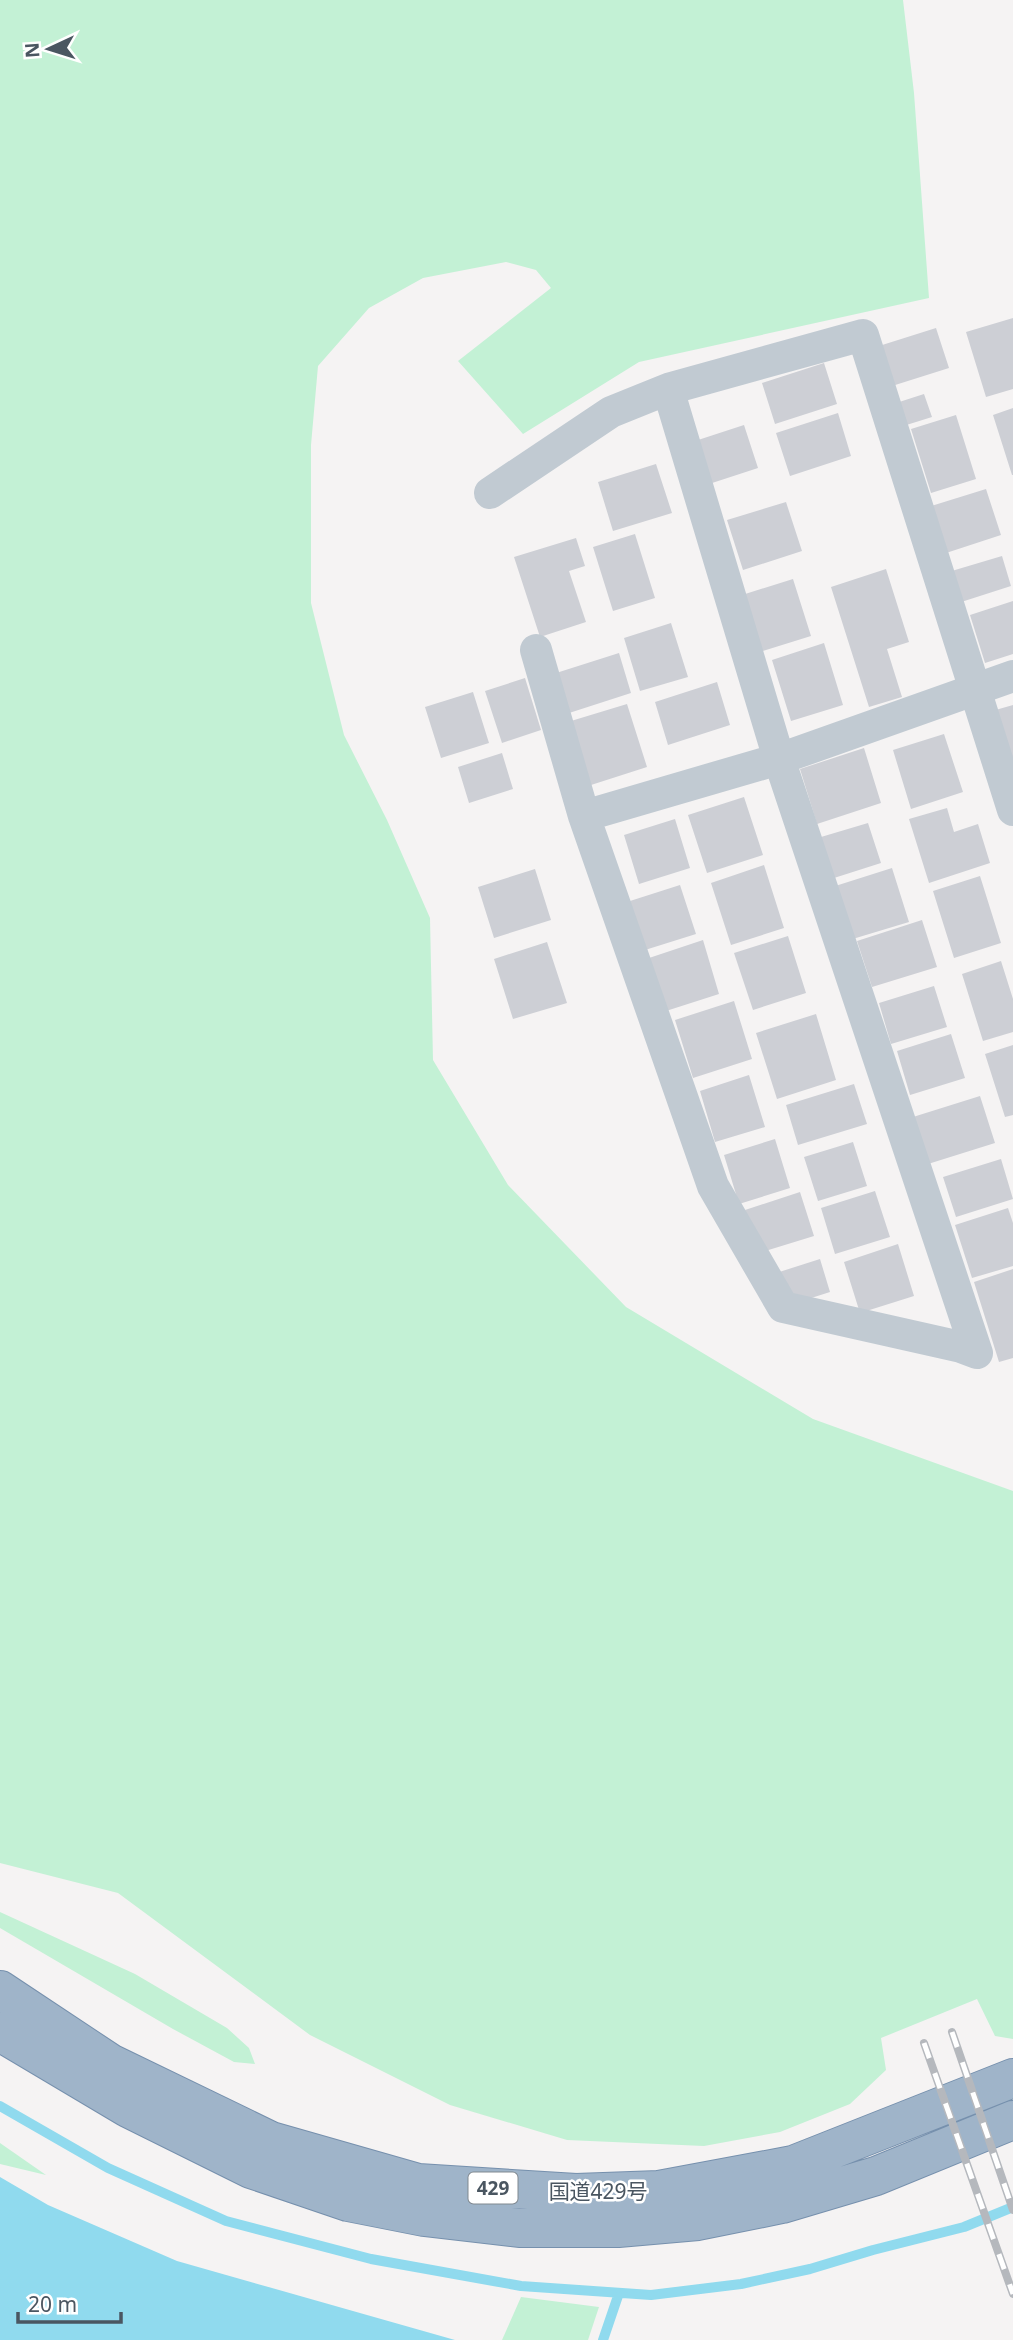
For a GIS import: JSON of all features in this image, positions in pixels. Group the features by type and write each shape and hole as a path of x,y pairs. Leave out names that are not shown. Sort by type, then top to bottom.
{"highway":[{"name":"国道429号","path":"0,1990 110,2063 271,2141 418,2183 576,2193 659,2190 793,2165 1013,2078"},
{"name":"国道429号","path":"0,2032 128,2108 251,2169 348,2202 424,2217 519,2228 618,2228 698,2221 782,2204 876,2176 1013,2120"}],"street":[{"path":"491,493 611,412 668,389 863,335 1013,810"},
{"path":"536,650 584,816 713,1186 783,1307 961,1347 976,1353 779,759 668,389"},
{"path":"584,816 779,759 1013,676"}],"green space":[{"path":"0,0 903,0 914,93 929,298 639,362 523,434 458,361 551,288 536,270 506,262 423,278 369,308 318,366 311,445 311,603 344,735 387,820 430,918 433,1060 508,1185 626,1307 813,1419 1013,1491 1013,2039 995,2036 977,1999 881,2038 886,2070 850,2104 780,2132 704,2146 567,2140 450,2105 310,2035 118,1893 0,1863"},
{"path":"0,1912 135,1974 227,2028 249,2048 255,2064 234,2062 0,1928"},
{"path":"0,2143 46,2175 0,2164"},
{"path":"521,2297 599,2307 588,2340 502,2340"}],"water":[{"path":"0,2177 48,2205 177,2261 455,2340 0,2340"}],"building":[{"path":"1013,318 1013,389 986,397 966,332"},
{"path":"936,328 949,368 892,386 879,346"},
{"path":"824,363 837,404 775,424 762,383"},
{"path":"924,394 932,417 900,427 893,404"},
{"path":"1013,408 1013,475 1012,475 993,415"},
{"path":"838,413 851,456 790,476 776,433"},
{"path":"956,415 976,479 931,493 911,429"},
{"path":"744,425 758,468 709,484 695,441"},
{"path":"656,464 672,513 613,531 598,482"},
{"path":"986,489 1001,535 943,554 928,507"},
{"path":"786,502 802,551 743,570 727,520"},
{"path":"635,534 655,598 613,611 593,547"},
{"path":"576,538 585,566 569,571 586,622 540,637 514,557"},
{"path":"1002,556 1011,586 955,604 945,573"},
{"path":"886,569 909,642 887,649 902,697 869,707 831,587"},
{"path":"793,579 811,636 760,652 742,595"},
{"path":"1013,601 1013,654 985,663 970,615"},
{"path":"671,623 688,677 640,691 624,638"},
{"path":"824,643 843,705 791,721 772,660"},
{"path":"619,653 631,693 566,714 553,674"},
{"path":"525,678 541,730 502,743 485,691"},
{"path":"717,682 730,725 668,745 655,702"},
{"path":"473,692 489,743 441,758 425,707"},
{"path":"627,704 647,767 591,785 571,721"},
{"path":"1013,705 1013,775 992,711"},
{"path":"944,734 963,792 911,809 893,750"},
{"path":"864,748 881,803 817,824 800,769"},
{"path":"502,753 513,789 469,803 458,767"},
{"path":"744,797 763,855 707,873 688,815"},
{"path":"947,808 954,832 978,824 990,863 929,883 909,819"},
{"path":"675,819 690,868 639,884 624,835"},
{"path":"868,823 881,863 834,878 821,837"},
{"path":"764,865 784,928 731,945 711,883"},
{"path":"892,868 909,922 846,941 829,888"},
{"path":"535,869 551,920 494,938 478,887"},
{"path":"980,876 1001,943 954,958 933,891"},
{"path":"680,885 696,934 645,950 630,901"},
{"path":"922,920 937,967 872,987 857,941"},
{"path":"788,936 806,993 753,1010 734,953"},
{"path":"703,940 719,994 666,1011 649,958"},
{"path":"547,942 567,1003 513,1019 494,959"},
{"path":"1001,961 1013,999 1013,1032 983,1041 962,974"},
{"path":"934,986 947,1027 891,1044 879,1003"},
{"path":"734,1001 752,1059 693,1078 675,1020"},
{"path":"816,1014 836,1080 777,1099 756,1033"},
{"path":"951,1034 965,1078 910,1095 897,1051"},
{"path":"1013,1045 1013,1115 1005,1117 985,1054"},
{"path":"749,1075 765,1127 715,1142 700,1091"},
{"path":"854,1084 867,1124 798,1145 786,1105"},
{"path":"980,1096 995,1143 928,1164 913,1117"},
{"path":"775,1139 790,1188 739,1204 724,1155"},
{"path":"853,1142 867,1186 818,1201 804,1157"},
{"path":"1001,1159 1013,1199 956,1217 943,1177"},
{"path":"875,1191 890,1237 835,1254 821,1208"},
{"path":"800,1192 814,1236 759,1253 745,1210"},
{"path":"1008,1208 1013,1223 1013,1266 972,1278 955,1225"},
{"path":"898,1244 914,1296 860,1313 844,1262"},
{"path":"820,1259 830,1292 783,1307 773,1274"},
{"path":"1013,1269 1013,1358 999,1362 974,1282"}],"waterway":[{"path":"0,2106 108,2168 226,2221 371,2259 521,2286 651,2295 741,2284 810,2269 964,2227 1013,2207"},
{"path":"603,2340 619,2293"}],"railway":[{"path":"952,2032 1013,2210"},
{"path":"924,2043 1013,2294"}]}
